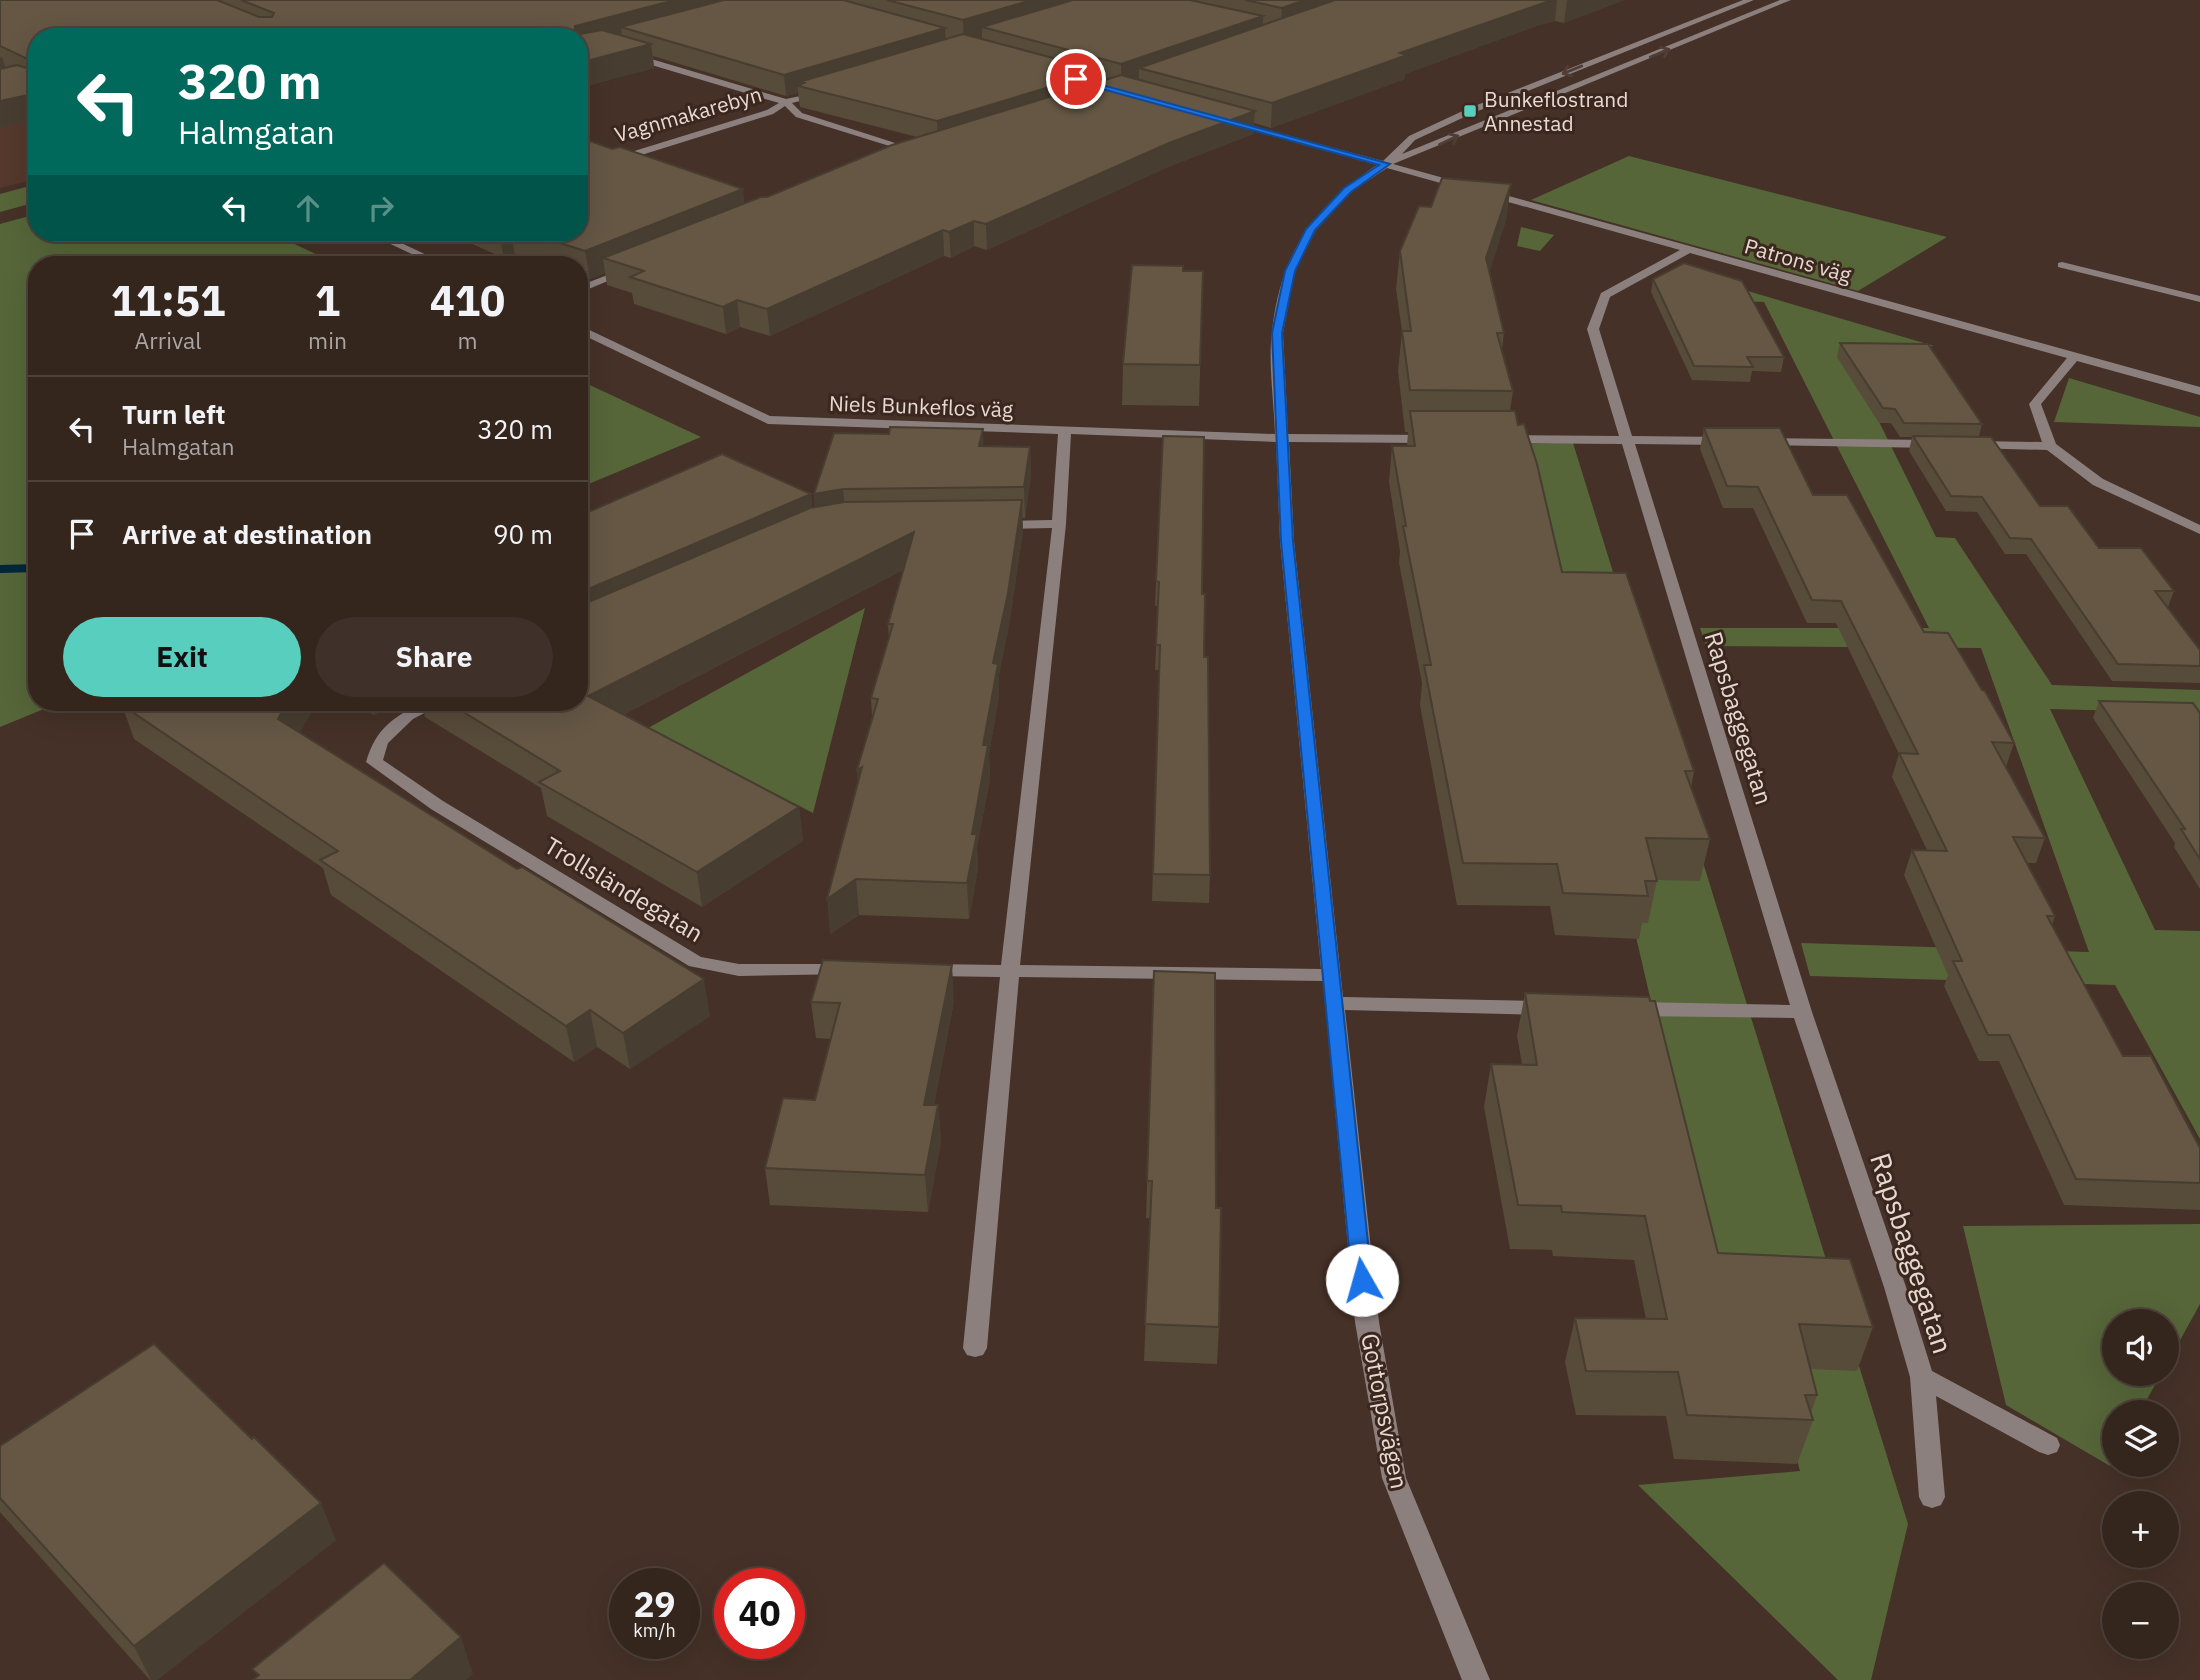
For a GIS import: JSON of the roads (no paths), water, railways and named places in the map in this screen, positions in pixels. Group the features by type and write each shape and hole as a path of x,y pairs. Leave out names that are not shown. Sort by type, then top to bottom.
{"street":[{"name":"Gottorpsvägen","path":"1476,1680 1394,1478 1367,1322 1287,541 1277,333 1290,271 1311,229 1347,190 1385,164 1412,138 1470,111 1750,0"},
{"name":"Gottorpsvägen","path":"1385,164 1438,145 1490,121 1787,0"},
{"name":"Vagnmakarebyn","path":"616,51 786,102 799,115 926,154 902,161"},
{"name":"Vagnmakarebyn","path":"625,167 599,158 632,155 770,113 786,102 831,89"},
{"name":"Patrons väg","path":"1217,118 2073,358 2200,391"},
{"path":"392,242 423,256"},
{"name":"Rapsbaggegatan","path":"1689,249 1605,295 1593,329 1802,1012 1923,1377 2048,1445"},
{"path":"588,286 642,265"},
{"path":"2062,265 2200,299"},
{"name":"Niels Bunkeflos väg","path":"588,332 768,420 1283,438"},
{"path":"2073,358 2035,404 2050,446 2098,482 2200,530"},
{"path":"975,1348 1010,971 1059,524 1065,430"},
{"path":"1283,438 1448,439"},
{"path":"1490,439 2050,446"},
{"path":"992,525 1059,524"},
{"name":"Trollsländegatan","path":"418,711 407,716 380,741 374,762 437,805 696,962 739,970 861,970"},
{"path":"915,970 1330,975"},
{"path":"1333,1003 1570,1008"},
{"path":"1611,1009 1802,1012"},
{"path":"1923,1377 1932,1497"}],"waterway":[{"path":"0,569 28,568"}],"place":[{"name":"Bunkeflostrand Annestad","path":"1470,111"}]}
